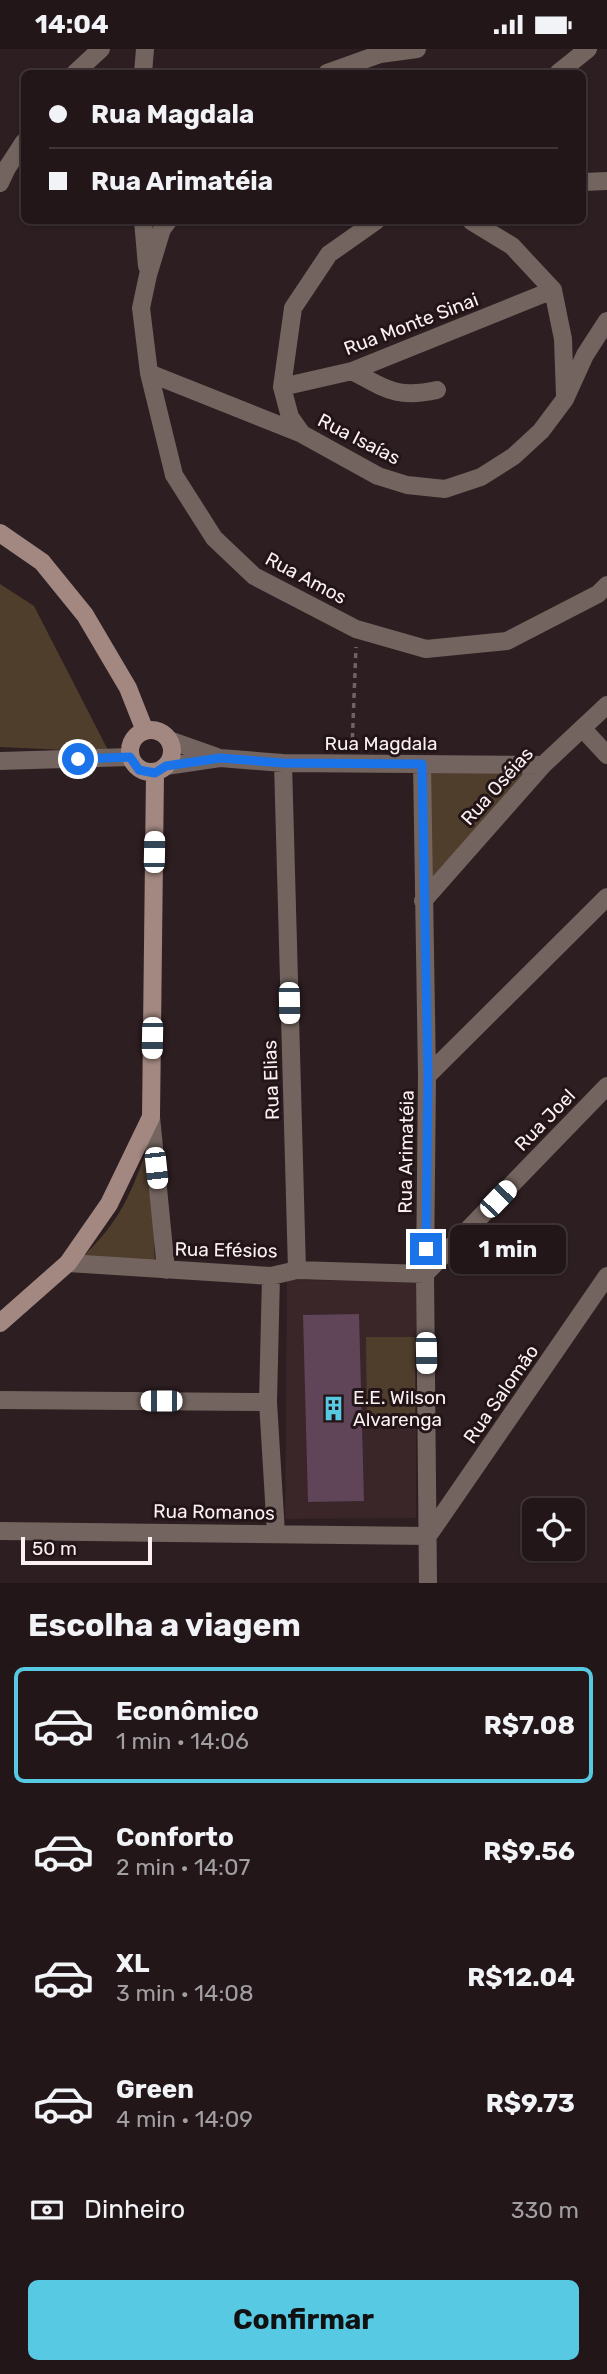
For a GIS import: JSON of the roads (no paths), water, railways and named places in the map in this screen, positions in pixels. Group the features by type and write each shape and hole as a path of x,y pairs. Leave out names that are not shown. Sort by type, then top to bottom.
{"main road":[{"path":"0,533 42,562 85,615 128,688 145,731"},
{"path":"0,1323 68,1263 109,1204 151,1117 161,769 172,753 169,740 159,731 145,731 132,740 130,757 139,770 161,769"}],"street":[{"path":"78,70 101,49"},
{"path":"143,70 145,49"},
{"path":"335,70 380,54 417,49"},
{"path":"562,70 588,49"},
{"path":"0,183 21,147"},
{"path":"586,182 607,181"},
{"name":"Rua Amos","path":"143,224 148,275"},
{"name":"Rua Amos","path":"166,224 148,275 141,308 149,373 174,475 214,538 254,576 356,629 426,649 507,641 598,594 607,585"},
{"path":"302,434 290,417 282,387 293,308 329,254 372,224"},
{"path":"476,224 512,246 554,290 564,339 565,399"},
{"name":"Rua Monte Sinai","path":"282,387 352,371 554,290"},
{"name":"Rua Isaías","path":"149,373 302,434 378,476 407,485 445,489 481,477 514,456 541,431 565,399 585,355 607,321"},
{"path":"352,371 386,390 414,395 437,390"},
{"name":"Rua Oséias","path":"423,901 543,765 607,705"},
{"path":"583,729 607,755"},
{"name":"Rua Magdala","path":"169,740 220,758 283,763 543,765"},
{"path":"0,761 130,757"},
{"name":"Rua Magdala","path":"161,769 220,758"},
{"name":"Rua Elias","path":"283,763 297,1270"},
{"name":"Rua Arimatéia","path":"422,764 428,1076 425,1274 428,1583"},
{"path":"428,1076 607,897"},
{"name":"Rua Joel","path":"425,1274 607,1086"},
{"path":"151,1117 166,1270"},
{"name":"Rua Efésios","path":"68,1263 271,1276 297,1270 425,1274"},
{"path":"271,1276 268,1402 276,1534"},
{"name":"Rua Salomão","path":"428,1536 605,1283"},
{"path":"0,1400 268,1402"},
{"name":"Rua Romanos","path":"0,1531 428,1536"}],"place":[{"name":"E.E. Wilson Alvarenga","path":"333,1408"}]}
